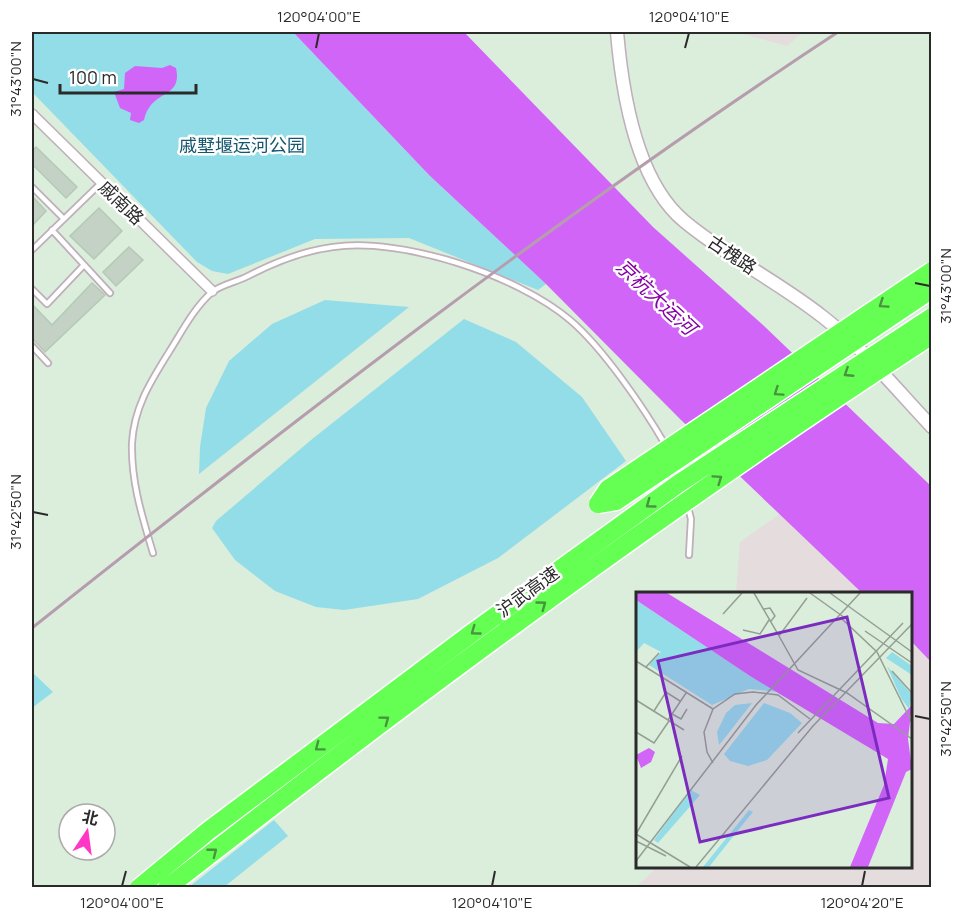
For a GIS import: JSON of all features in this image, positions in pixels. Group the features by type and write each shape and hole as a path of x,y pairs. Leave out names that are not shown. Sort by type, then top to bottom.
{"highway":[{"path":"932,271 608,489 598,504 616,501 932,289"},
{"name":"沪武高速","path":"139,888 274,782 678,484 932,317"},
{"name":"沪武高速","path":"167,888 481,648 712,483 932,335"}],"street":[{"name":"古槐路","path":"617,32 620,66 640,149 649,175 664,200 682,220 705,237 822,316 878,365 932,427"},
{"name":"戚南路","path":"32,114 212,291"}],"lane":[{"path":"32,249 101,183"},
{"path":"32,187 64,219"},
{"path":"52,230 110,292"},
{"path":"153,553 134,491 132,442 138,408 144,392 176,340 212,291 234,284 283,259 333,247 380,246 427,254 463,264 542,300 571,321 614,369 655,428 680,471 691,519 689,555"},
{"path":"32,289 47,304 84,265"},
{"path":"32,346 48,363"}],"shaded area":[{"path":"736,32 803,32 787,46"},
{"path":"781,513 861,592 736,592 740,542"},
{"path":"912,642 931,662 931,887 635,888 656,868 912,868"}],"green space":[{"name":"戚墅堰运河公园","path":"32,32 293,32 429,175 546,284 538,290 409,238 315,239 228,274 212,271 197,262 32,92"},
{"path":"325,300 409,307 199,474 200,447 206,408 229,361 272,324"},
{"path":"464,319 516,342 582,397 626,461 498,558 418,599 344,610 316,607 275,591 235,560 212,528 216,521 311,440"},
{"path":"32,672 53,692 32,708"},
{"path":"274,820 288,836 224,887 189,887"}],"water":[{"name":"京杭大运河","path":"293,32 464,32 653,227 763,325 931,486 931,662 912,642 912,592 861,592 680,419 546,284 429,175"},
{"path":"170,65 176,68 175,85 153,103 144,120 139,123 130,120 131,113 120,108 114,92 124,89 125,73 135,66 162,68"}],"building":[{"path":"36,147 77,187 66,198 32,164 32,152"},
{"path":"32,196 46,211 32,226"},
{"path":"99,208 122,231 94,259 70,236"},
{"path":"129,247 143,260 116,286 103,272"},
{"path":"92,283 105,295 45,352 32,338 32,304 52,325"}],"railway":[{"path":"32,628 428,321 631,174 838,32"}]}
